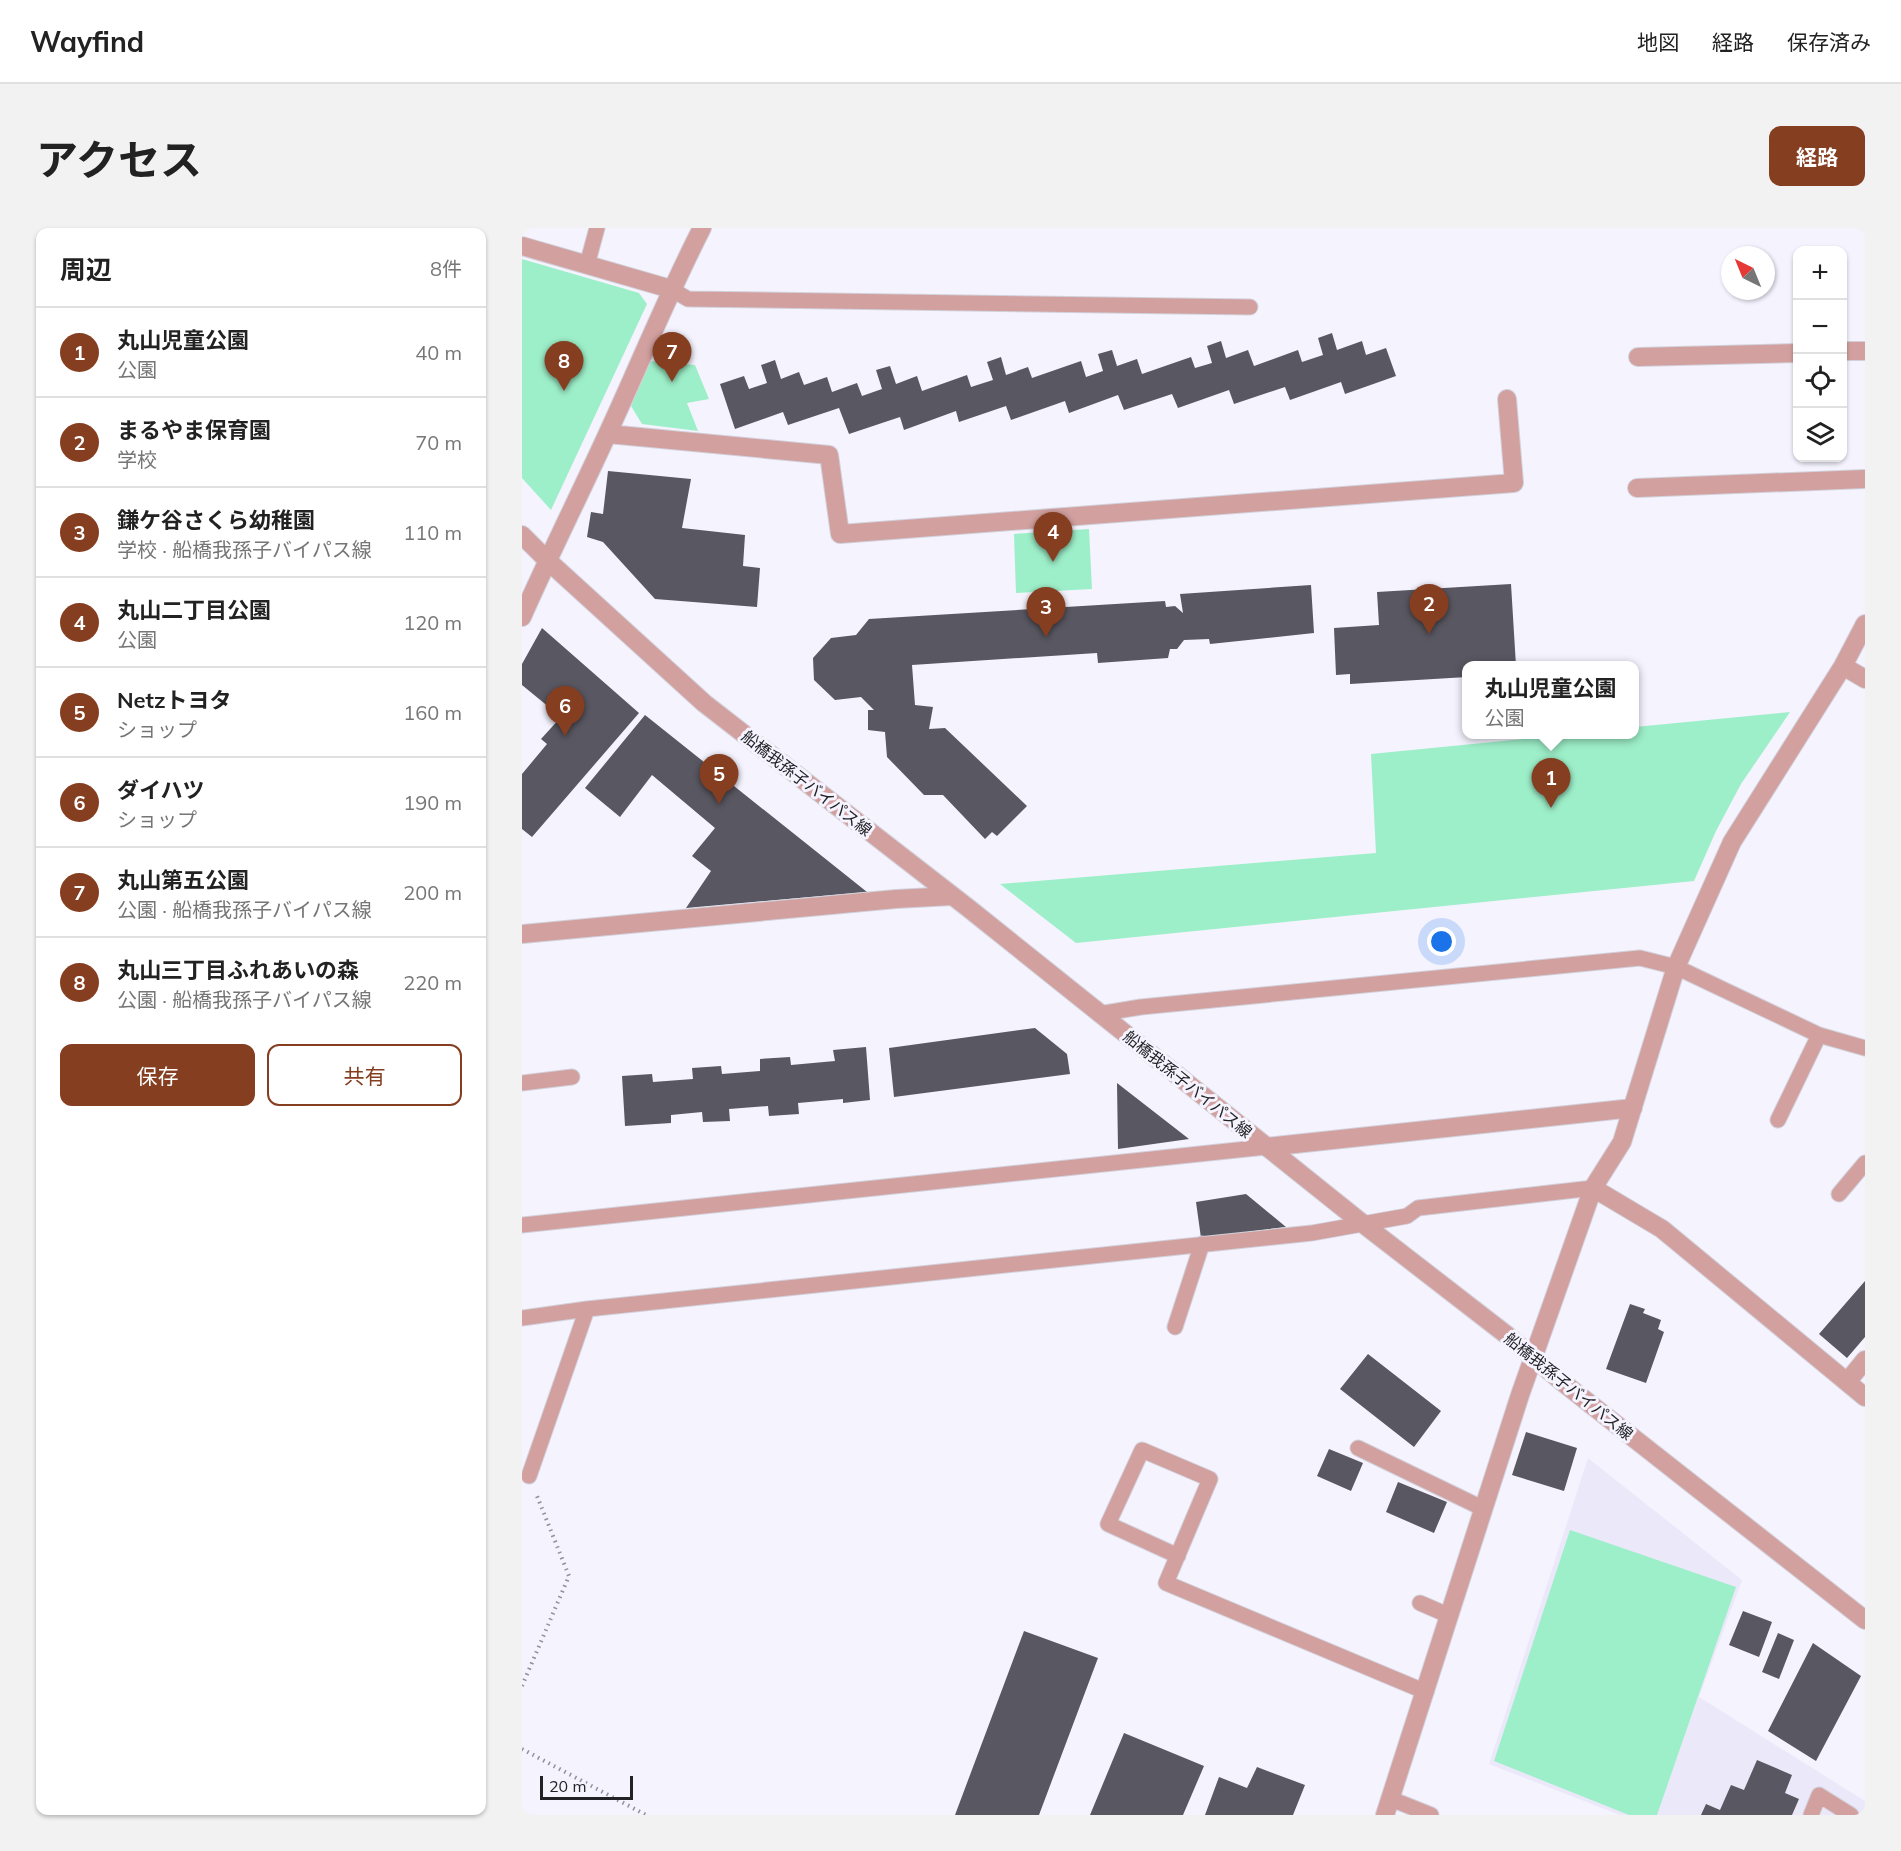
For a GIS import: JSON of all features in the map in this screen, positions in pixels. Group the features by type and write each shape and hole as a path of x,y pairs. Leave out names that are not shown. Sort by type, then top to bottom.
{"street":[{"path":"522,617 608,434 671,290 702,228"},
{"path":"522,246 671,290"},
{"path":"1847,351 1865,351"},
{"path":"1638,357 1793,353"},
{"path":"608,434 829,455 840,534 1514,483 1507,399"},
{"path":"1637,488 1865,478"},
{"name":"船橋我孫子バイパス線","path":"522,535 704,703 952,896 1865,1620"},
{"path":"1388,1807 1534,1359 1593,1188 1622,1142 1676,966 1732,842 1843,666 1865,624"},
{"path":"1843,666 1865,680"},
{"path":"522,934 896,899 952,896"},
{"path":"1266,1147 1633,1108"},
{"path":"1593,1188 1662,1229 1865,1397"},
{"path":"1847,1382 1865,1360"}],"lane":[{"path":"587,265 597,228"},
{"path":"671,290 688,299 1250,307"},
{"path":"1099,1014 1141,1007 1640,958 1676,966 1819,1035 1865,1048"},
{"path":"1778,1120 1819,1035"},
{"path":"522,1083 572,1077"},
{"path":"522,1225 1266,1147"},
{"path":"1839,1194 1865,1163"},
{"path":"522,1318 587,1309 1312,1233 1407,1216 1418,1208 1593,1188"},
{"path":"1175,1327 1202,1244"},
{"path":"529,1476 587,1309"},
{"path":"1358,1448 1484,1509"},
{"path":"1178,1556 1108,1524 1142,1450 1210,1479 1178,1556 1166,1583 1426,1692"},
{"path":"1420,1603 1450,1616"},
{"path":"1811,1815 1820,1795 1851,1815"},
{"path":"1388,1807 1431,1815"}],"path":[{"path":"522,1686 569,1576 529,1476"},
{"path":"522,1749 646,1815"}],"shaded area":[{"path":"1588,1458 1742,1580 1699,1697 1865,1801 1865,1815 1620,1815 1489,1764"}],"green space":[{"path":"522,259 639,293 647,304 551,510 522,478"},
{"path":"650,361 695,365 709,399 687,403 698,431 642,424 631,406"},
{"path":"1089,529 1092,589 1016,593 1014,534"},
{"path":"1790,712 1741,784 1716,831 1694,881 1076,943 1000,884 1376,853 1371,754 1524,739 1639,739 1639,727"},
{"path":"1570,1530 1736,1587 1657,1815 1629,1815 1494,1761"}],"building":[{"path":"1332,333 1337,350 1362,341 1366,355 1386,348 1396,376 1345,394 1341,382 1290,400 1285,387 1234,404 1229,390 1178,408 1172,394 1124,410 1118,395 1069,413 1065,401 1011,420 1006,406 959,422 956,411 904,430 900,417 849,434 839,408 788,425 783,412 735,429 720,384 744,376 749,389 767,383 761,365 775,360 781,379 799,372 804,385 827,377 832,392 857,383 862,396 882,389 876,370 890,366 896,384 917,376 922,391 967,375 971,387 993,380 987,362 1001,357 1006,375 1028,367 1032,378 1081,361 1086,377 1103,371 1098,354 1112,350 1117,366 1137,359 1142,374 1191,357 1195,368 1212,363 1207,346 1221,341 1226,358 1248,350 1254,366 1298,350 1302,362 1323,355 1318,338"},
{"path":"608,471 691,479 682,528 745,535 743,566 760,568 757,607 655,599 603,542 587,537 591,512 603,514"},
{"path":"1511,584 1516,661 1462,661 1462,677 1350,684 1350,674 1336,675 1334,628 1379,625 1377,592"},
{"path":"1311,585 1314,633 1210,644 1209,639 1184,640 1177,649 1170,649 1168,658 1098,663 1097,653 912,665 915,705 933,707 929,729 945,728 1027,806 997,836 992,832 985,839 943,795 924,795 887,757 885,732 868,730 868,710 874,710 861,697 835,700 814,680 813,658 831,638 856,635 869,619 1165,601 1166,607 1175,606 1183,613 1180,594"},
{"path":"542,628 639,713 532,837 522,829 522,774 547,744 541,739 561,717 522,685 522,664"},
{"path":"645,715 867,892 686,908 711,871 692,856 715,828 652,775 620,817 585,788"},
{"path":"1035,1028 1067,1054 1070,1074 894,1097 889,1048"},
{"path":"866,1047 870,1100 843,1103 843,1099 798,1103 799,1114 769,1116 768,1106 729,1109 730,1121 703,1122 702,1112 671,1115 671,1123 625,1126 622,1076 652,1074 653,1082 693,1079 692,1068 721,1066 722,1074 760,1071 760,1059 790,1057 791,1065 835,1061 833,1050"},
{"path":"1117,1083 1189,1139 1118,1149"},
{"path":"1246,1194 1286,1227 1201,1238 1196,1202"},
{"path":"1865,1281 1865,1337 1847,1358 1819,1334"},
{"path":"1630,1304 1645,1309 1643,1313 1661,1320 1658,1329 1664,1332 1646,1383 1606,1369"},
{"path":"1368,1354 1441,1411 1414,1447 1340,1389"},
{"path":"1526,1432 1577,1448 1564,1491 1512,1475"},
{"path":"1329,1449 1363,1463 1351,1491 1317,1476"},
{"path":"1398,1482 1447,1502 1434,1533 1386,1512"},
{"path":"1743,1611 1772,1622 1759,1657 1729,1645"},
{"path":"1024,1631 1098,1658 1039,1815 955,1815"},
{"path":"1778,1633 1794,1640 1779,1679 1762,1672"},
{"path":"1813,1643 1861,1676 1816,1761 1768,1731"},
{"path":"1124,1733 1204,1766 1183,1815 1090,1815"},
{"path":"1757,1760 1792,1775 1785,1793 1799,1799 1792,1815 1701,1815 1706,1804 1720,1810 1731,1785 1744,1790"},
{"path":"1257,1767 1305,1785 1293,1815 1205,1815 1219,1777 1247,1788"}],"place":[{"name":"丸山第五公園","path":"672,382"},
{"name":"丸山三丁目ふれあいの森","path":"564,391"},
{"name":"丸山二丁目公園","path":"1053,562"},
{"name":"まるやま保育園","path":"1429,634"},
{"name":"鎌ケ谷さくら幼稚園","path":"1046,637"},
{"name":"ダイハツ","path":"565,736"},
{"name":"Netzトヨタ","path":"719,804"},
{"name":"丸山児童公園","path":"1551,808"}]}
